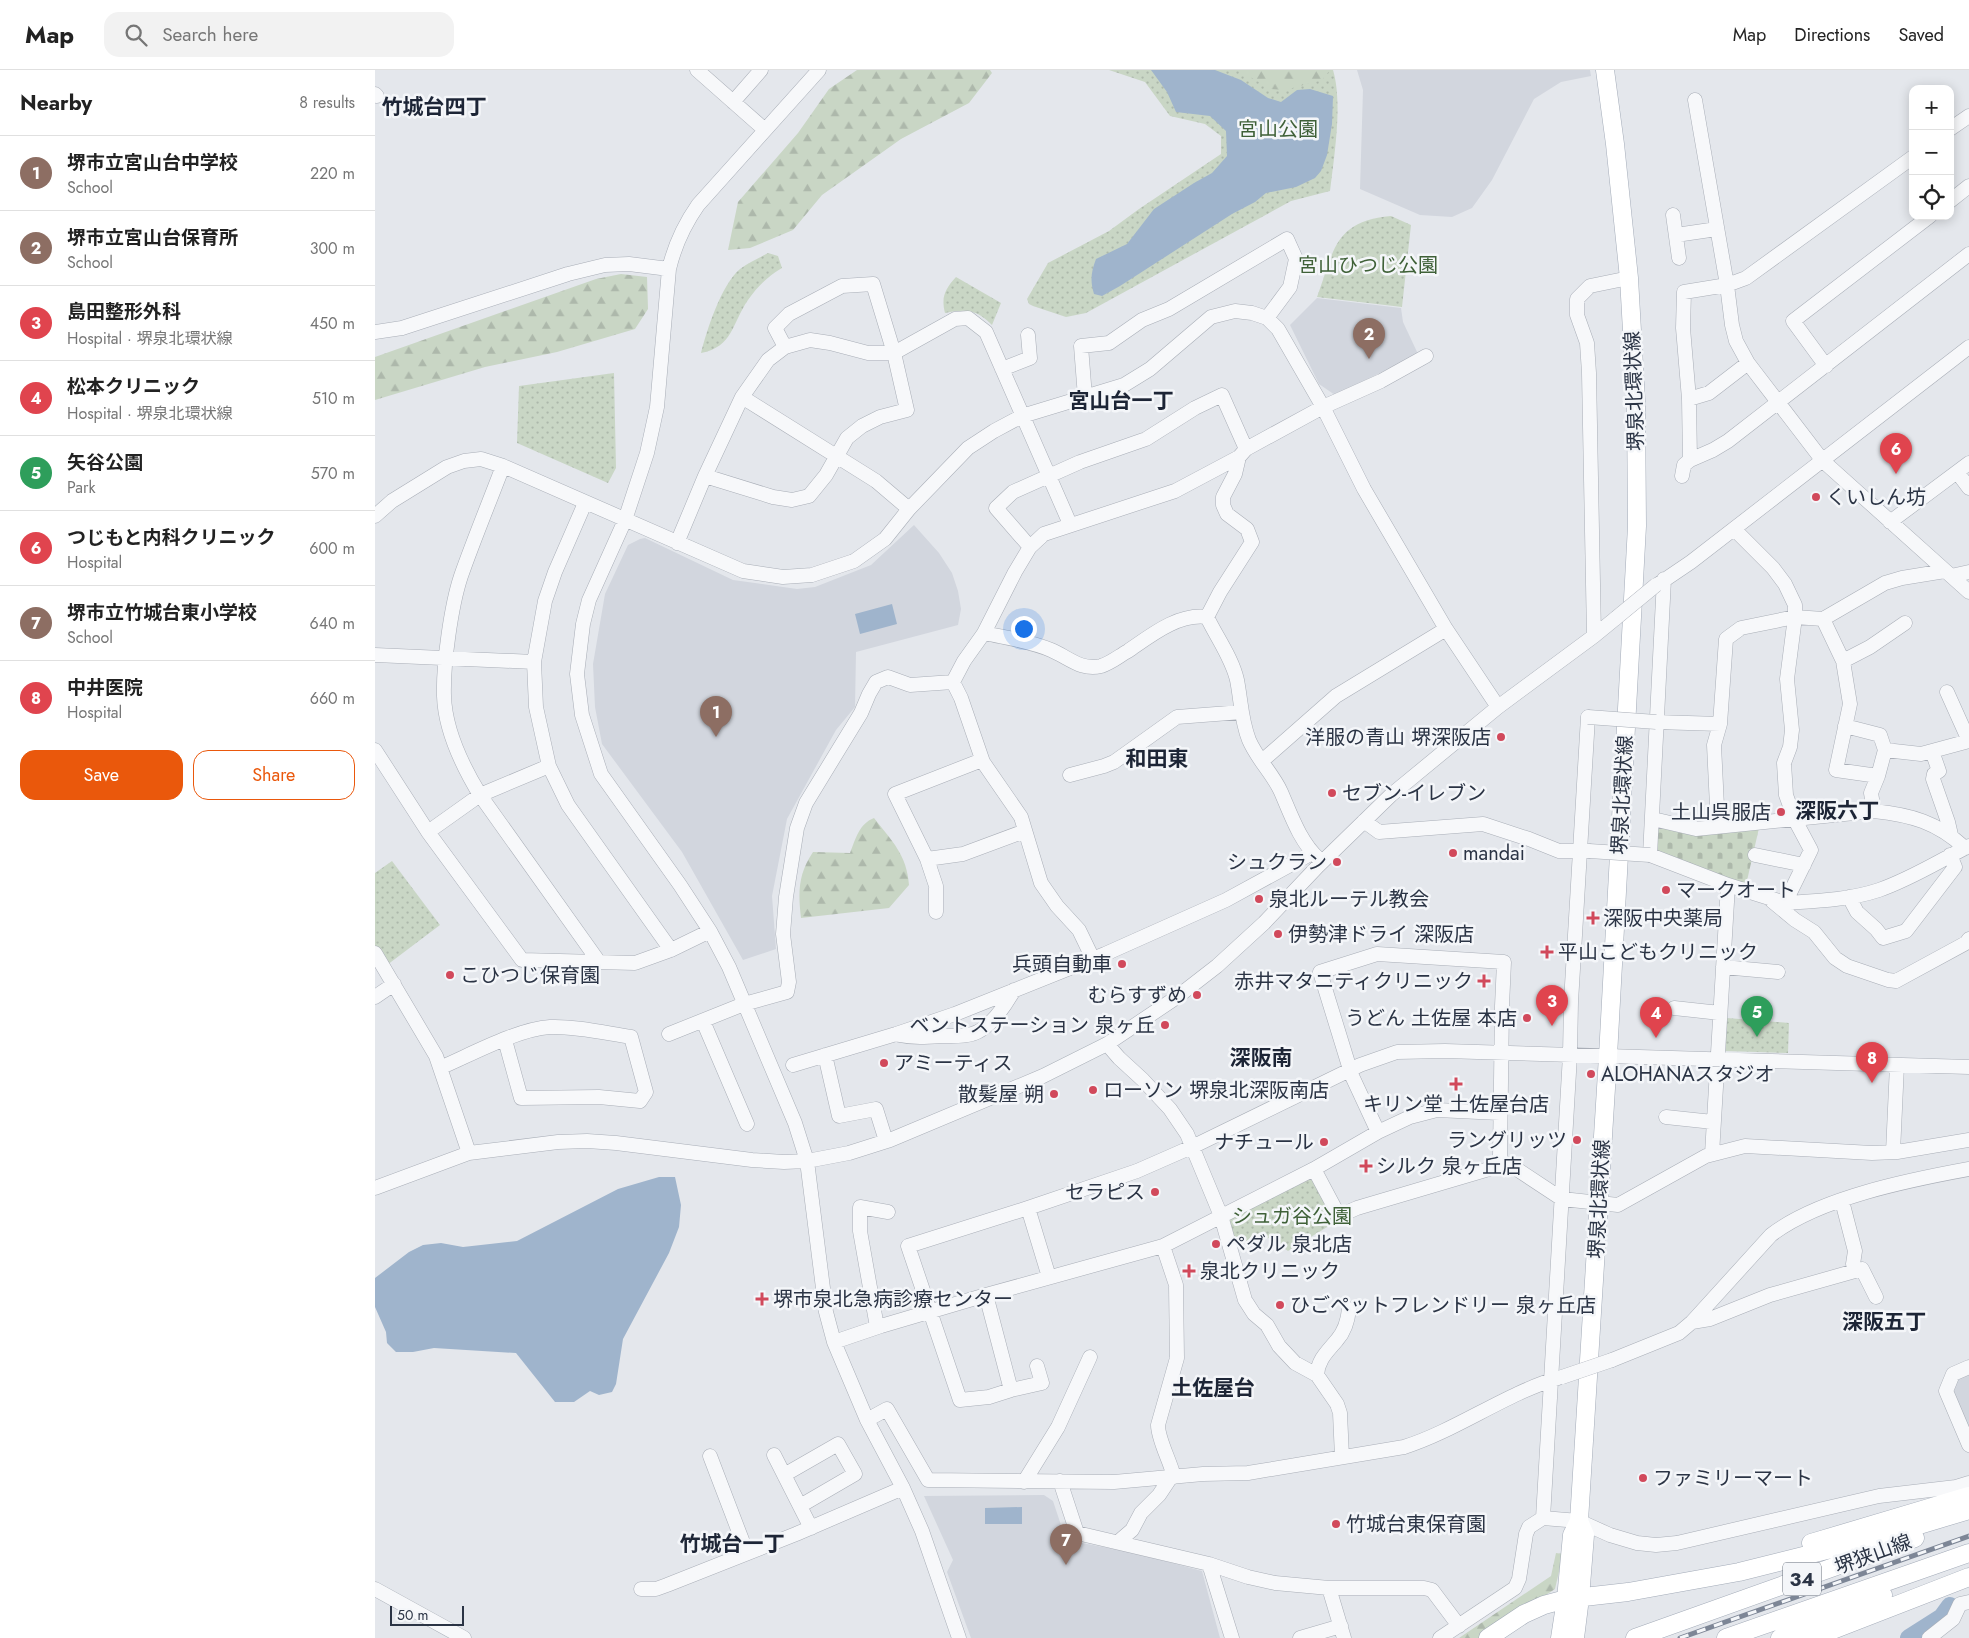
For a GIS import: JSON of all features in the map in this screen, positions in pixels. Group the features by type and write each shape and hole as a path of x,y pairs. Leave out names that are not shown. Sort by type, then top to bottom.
{"main road":[{"name":"堺泉北環状線","path":"1575,1638 1571,1535 1579,1521 1608,1056 1637,526 1636,402 1629,278 1617,154 1605,70"},
{"path":"1739,1572 1787,1550 1969,1496"},
{"path":"1488,1638 1544,1604 1628,1592 1739,1572 1883,1536 1969,1510"},
{"name":"堺狭山線","path":"1635,1638 1969,1519"},
{"path":"1780,1638 1923,1579 1969,1553"},
{"name":"堺狭山線","path":"1726,1638 1969,1553"},
{"path":"1812,1638 1969,1577"},
{"name":"堺泉北環状線","path":"1560,1638 1573,1599"}],"street":[{"path":"697,70 765,130"},
{"path":"733,102 761,70"},
{"path":"819,70 698,205 686,221 674,247 669,269 657,407 647,453 625,520 589,600 583,624 577,674 581,715 601,774 681,885 710,931 729,967 795,1123 807,1161 826,1312 834,1342 867,1420 903,1488 922,1531 959,1638"},
{"path":"1695,100 1736,341 1748,362 1823,461 1969,592"},
{"path":"1954,126 1969,116"},
{"path":"1690,460 1689,398 1683,328 1684,292 1727,285 1746,278 1909,160"},
{"path":"1954,197 1969,186"},
{"path":"1673,215 1679,258"},
{"path":"1826,366 1793,321 1925,220"},
{"path":"1676,235 1717,229"},
{"path":"1085,397 1081,346 1109,343 1141,320 1169,309 1287,239 1296,259 1290,287 1267,318"},
{"path":"1682,476 1684,465 1690,460 1728,441 1969,254"},
{"path":"375,332 402,328 568,274 605,265 629,264 669,269"},
{"path":"1594,636 1589,372 1587,343 1577,315 1577,299 1591,286 1629,278"},
{"path":"705,476 773,497 792,500 809,496 826,475 847,438 861,426 880,417 907,410 894,353 873,284 842,286 789,314 775,328 785,347"},
{"path":"375,516 392,501 447,467 464,461 481,459 503,466 743,571 783,577 812,574 854,561 885,540 909,509 968,448 994,431 1022,416 1124,386 1149,369 1211,317 1235,311 1252,313 1267,318 1282,336 1323,407 1364,489 1446,629 1498,707"},
{"path":"677,543 705,476 742,397 768,360 785,347 810,340 869,353 894,353 955,318 968,318 986,332 1070,524"},
{"path":"1002,369 1030,358 1028,335"},
{"path":"793,1065 955,1014 1093,959 1317,857 1364,821 1391,795 1498,707 1594,636 1660,582 1691,562 1969,347"},
{"path":"1093,959 1079,930 1057,906 1041,883 1021,817 982,760 953,682 964,660 984,633 1030,547 1044,534 1175,491 1323,407 1381,381 1426,356"},
{"path":"1689,398 1709,392 1748,362"},
{"path":"1030,547 996,508 1013,492 1048,475 1146,439 1195,408 1222,395 1242,453 1235,474 1223,497 1223,505 1227,514 1247,529 1252,542 1220,592 1207,618"},
{"path":"742,397 876,481 909,509"},
{"path":"1890,522 1969,463"},
{"path":"503,466 461,578 453,614 446,658 444,697 448,720 456,750 466,772 480,795 599,962"},
{"path":"1957,472 1969,488"},
{"path":"585,503 555,572 545,601 534,662 536,707 549,766 568,805 671,950"},
{"path":"1734,529 1773,568 1785,584 1795,605 1787,679 1792,730 1790,746 1784,763 1786,795 1795,820 1811,850 1785,903"},
{"path":"1718,827 1714,744 1720,724 1726,639 1741,628 1795,617 1823,619 1885,583 1902,578 1969,572"},
{"path":"1650,855 1653,819 1660,582"},
{"path":"984,633 1051,650 1077,664 1089,667 1101,666 1114,660 1158,630 1176,622 1199,616 1207,618 1228,656 1237,678 1244,726 1250,743 1278,785 1300,834 1317,857"},
{"path":"1823,619 1843,662 1849,704 1836,770 1879,776"},
{"path":"1843,662 1870,647 1905,623"},
{"path":"1262,760 1336,696 1446,629"},
{"path":"375,654 534,662"},
{"path":"669,1034 744,1004 787,992 789,982 783,934 786,897 797,828 806,803 861,713 876,682 888,677 910,685 953,682"},
{"path":"1885,750 1921,754 1969,741 1947,692"},
{"path":"1070,775 1114,762 1177,717 1242,712"},
{"path":"1543,1518 1557,1378 1562,1199 1571,1002 1584,852 1589,717 1720,724"},
{"path":"1845,726 1880,735 1885,750 1879,776 1871,792 1874,811"},
{"path":"375,750 428,832 522,960 635,964 671,950 710,931"},
{"path":"1932,751 1939,771 1934,774 1933,779 1949,822 1951,835"},
{"path":"936,912 936,886 927,859 895,794 982,760"},
{"path":"428,832 480,795 549,766"},
{"path":"1364,821 1379,832 1483,824 1559,851 1650,855 1728,885 1785,903 1821,901 1879,890 1907,878 1967,847 1951,835 1918,818 1874,811 1696,829 1653,819"},
{"path":"927,859 963,854 1025,832"},
{"path":"1755,855 1804,865"},
{"path":"1849,897 1857,912 1883,938 1906,931 1955,867 1950,855"},
{"path":"375,1188 469,1153 516,1146 587,1141 784,1162 807,1161 849,1153 886,1141 1043,1076 1107,1044 1177,997 1217,966 1264,923 1317,857"},
{"path":"1712,1154 1728,885"},
{"path":"1770,899 1795,920 1814,932 1835,958 1847,966 1888,980 1896,981 1966,943 1969,939"},
{"path":"375,953 442,1068 469,1153"},
{"path":"1378,1132 1350,1069 1320,972 1377,954 1504,962 1500,1157 1502,1163"},
{"path":"1723,967 1778,972"},
{"path":"375,997 394,984"},
{"path":"896,1034 912,1037 971,1035 980,1031 990,1022 1008,1002 1014,990"},
{"path":"1674,1008 1720,1013"},
{"path":"703,1021 747,1124"},
{"path":"442,1068 505,1040 533,1030 549,1027 631,1037 646,1092 640,1101 591,1096 521,1098 505,1040"},
{"path":"1107,1044 1170,1109 1193,1146 1221,1216 1245,1300 1253,1314 1267,1325 1279,1346 1295,1363 1317,1375 1337,1404 1340,1413 1341,1457"},
{"path":"1037,1366 1042,1383 1011,1390 989,1398 960,1400 908,1246 1137,1171 1193,1146 1350,1069 1397,1052 1445,1051 1969,1066"},
{"path":"825,1055 839,1116 876,1109 886,1141"},
{"path":"1893,1152 1897,1064"},
{"path":"834,1342 877,1327 986,1295 1163,1246 1314,1169 1378,1132 1410,1117 1437,1110 1501,1113"},
{"path":"1666,1117 1713,1122"},
{"path":"1314,1169 1339,1216 1357,1208 1489,1169 1502,1163 1509,1164 1562,1199 1618,1205 1706,1156 1745,1146 1871,1153 1893,1152 1969,1140"},
{"path":"867,1420 887,1409 928,1480 1114,1482 1203,1474 1248,1473 1404,1447 1427,1439 1557,1378 1612,1360 1679,1333 1692,1322 1771,1235 1782,1227 1825,1205 1911,1182 1969,1170"},
{"path":"1842,1201 1855,1251 1853,1264"},
{"path":"877,1327 860,1231 860,1207 889,1212"},
{"path":"1028,1208 1049,1277"},
{"path":"1118,1542 1132,1530 1141,1513 1173,1477 1171,1461 1158,1433 1158,1425 1177,1358 1176,1285 1163,1246"},
{"path":"1692,1322 1710,1319 1770,1295 1862,1269 1876,1297"},
{"path":"986,1295 1011,1390"},
{"path":"1317,1375 1317,1368 1325,1352 1339,1338 1348,1318 1349,1309"},
{"path":"1024,1482 1059,1427 1091,1356"},
{"path":"1969,1367 1953,1374 1945,1391 1969,1445"},
{"path":"784,1474 838,1444 855,1474 800,1506"},
{"path":"774,1455 811,1528"},
{"path":"710,1456 747,1553"},
{"path":"1059,1482 1077,1534 1209,1564 1275,1584 1329,1588 1424,1588 1432,1590 1459,1626"},
{"path":"1440,1638 1515,1588 1519,1579 1526,1534 1529,1527 1543,1518 1579,1521 1610,1535 1637,1543 1656,1545 1677,1543 1879,1496 1956,1487 1969,1483"},
{"path":"641,1589 656,1589 811,1528 903,1488"},
{"path":"1209,1564 1232,1638"},
{"path":"1300,1638 1343,1632 1329,1588"},
{"path":"375,1589 464,1638"},
{"path":"1929,1638 1953,1619 1960,1604 1969,1602"}],"shaded area":[{"path":"1357,70 1590,70 1591,76 1561,82 1534,99 1492,180 1472,208 1452,217 1420,215 1360,189 1363,90"},
{"path":"1317,298 1401,308 1403,322 1418,354 1335,395 1319,384 1290,325"},
{"path":"914,525 939,553 952,573 961,609 958,625 856,652 855,707 836,730 787,819 772,896 776,949 743,960 682,852 602,744 595,707 593,664 605,594 628,545 640,539 645,538 733,580 797,589 815,587 871,565"},
{"path":"1969,1373 1969,1429 1952,1390 1957,1378"},
{"path":"1044,1495 1053,1501 1066,1540 1135,1553 1202,1571 1220,1638 971,1638 947,1572 953,1560 924,1496"}],"green space":[{"path":"857,70 990,70 992,73 969,103 901,139 822,195 793,230 750,248 728,250 738,202 798,133 829,89"},
{"name":"宮山公園","path":"1109,70 1333,70 1336,83 1337,114 1330,191 1291,201 1086,313 1066,317 1029,304 1027,299 1048,263 1109,231 1221,154 1221,136 1205,124 1170,116 1145,82"},
{"path":"1238,70 1330,70 1322,80 1285,90 1271,89"},
{"name":"宮山ひつじ公園","path":"1391,216 1411,225 1402,307 1317,297 1333,253 1347,232 1357,224"},
{"path":"768,253 778,256 782,268 767,278 752,295 726,340 712,350 701,353 711,321 721,297 733,276 740,269"},
{"path":"621,274 647,277 648,309 635,329 557,352 485,367 375,400 375,357 596,279"},
{"path":"956,277 1001,303 992,325 976,313 959,311 945,313 943,302 945,293"},
{"path":"614,373 616,468 608,483 517,443 519,386"},
{"path":"874,818 902,857 908,874 909,885 889,908 801,918 800,884 804,868 813,852 850,853 861,828"},
{"path":"1657,826 1759,828 1746,885 1655,851"},
{"path":"392,861 440,925 387,965 375,945 375,873"},
{"path":"1727,1018 1789,1023 1788,1053 1725,1051"},
{"name":"シュガ谷公園","path":"1313,1174 1337,1221 1288,1251 1269,1238 1232,1243 1229,1217"},
{"path":"1556,1553 1563,1554 1555,1589 1481,1638 1459,1638 1551,1576"}],"water":[{"name":"宮山公園","path":"1151,70 1215,70 1241,80 1268,98 1281,102 1297,90 1310,89 1333,96 1332,124 1327,155 1321,171 1315,178 1296,187 1266,193 1255,202 1232,214 1102,296 1094,294 1092,285 1092,272 1096,259 1127,244 1154,209 1212,173 1227,156 1226,131 1210,116 1176,112 1167,92"},
{"path":"892,604 897,624 860,634 855,614"},
{"path":"659,1177 675,1177 681,1205 679,1227 669,1253 623,1339 616,1384 612,1392 599,1395 590,1391 574,1402 555,1402 516,1353 434,1348 413,1352 396,1352 387,1343 386,1332 375,1307 375,1278 409,1252 423,1245 441,1243 463,1247 517,1241 618,1189"},
{"path":"1022,1507 1022,1524 985,1524 985,1508"}],"waterway":[{"path":"1909,1638 1942,1617 1950,1606"}],"railway":[{"path":"1680,1638 1969,1536"}],"place":[{"name":"堺市立宮山台保育所","path":"1369,359"},
{"name":"つじもと内科クリニック","path":"1896,474"},
{"name":"くいしん坊","path":"1816,497"},
{"name":"堺市立宮山台中学校","path":"716,737"},
{"name":"洋服の青山 堺深阪店","path":"1501,737"},
{"name":"セブン-イレブン","path":"1332,793"},
{"name":"土山呉服店","path":"1781,812"},
{"name":"mandai","path":"1453,853"},
{"name":"シュクラン","path":"1337,862"},
{"name":"マークオート","path":"1666,890"},
{"name":"泉北ルーテル教会","path":"1259,899"},
{"name":"深阪中央薬局","path":"1593,918"},
{"name":"伊勢津ドライ 深阪店","path":"1278,934"},
{"name":"平山こどもクリニック","path":"1547,952"},
{"name":"兵頭自動車","path":"1122,964"},
{"name":"こひつじ保育園","path":"450,975"},
{"name":"赤井マタニティクリニック","path":"1484,981"},
{"name":"むらすずめ","path":"1197,995"},
{"name":"うどん 土佐屋 本店","path":"1527,1018"},
{"name":"ベントステーション 泉ヶ丘","path":"1165,1025"},
{"name":"島田整形外科","path":"1552,1026"},
{"name":"矢谷公園","path":"1757,1037"},
{"name":"松本クリニック","path":"1656,1038"},
{"name":"アミーティス","path":"884,1063"},
{"name":"ALOHANAスタジオ","path":"1591,1074"},
{"name":"中井医院","path":"1872,1083"},
{"name":"キリン堂 土佐屋台店","path":"1456,1084"},
{"name":"ローソン 堺泉北深阪南店","path":"1093,1090"},
{"name":"散髪屋 朔","path":"1054,1094"},
{"name":"ラングリッツ","path":"1577,1140"},
{"name":"ナチュール","path":"1324,1142"},
{"name":"シルク 泉ヶ丘店","path":"1366,1166"},
{"name":"セラピス","path":"1155,1192"},
{"name":"ペダル 泉北店","path":"1216,1244"},
{"name":"泉北クリニック","path":"1189,1271"},
{"name":"堺市泉北急病診療センター","path":"762,1299"},
{"name":"ひごペットフレンドリー 泉ヶ丘店","path":"1280,1305"},
{"name":"ファミリーマート","path":"1643,1478"},
{"name":"竹城台東保育園","path":"1336,1524"},
{"name":"堺市立竹城台東小学校","path":"1066,1565"}],"district":[{"name":"竹城台四丁","path":"434,107"},
{"name":"宮山台一丁","path":"1121,401"},
{"name":"和田東","path":"1157,759"},
{"name":"深阪六丁","path":"1837,811"},
{"name":"深阪南","path":"1261,1058"},
{"name":"深阪五丁","path":"1884,1322"},
{"name":"土佐屋台","path":"1213,1388"},
{"name":"竹城台一丁","path":"732,1544"}]}
